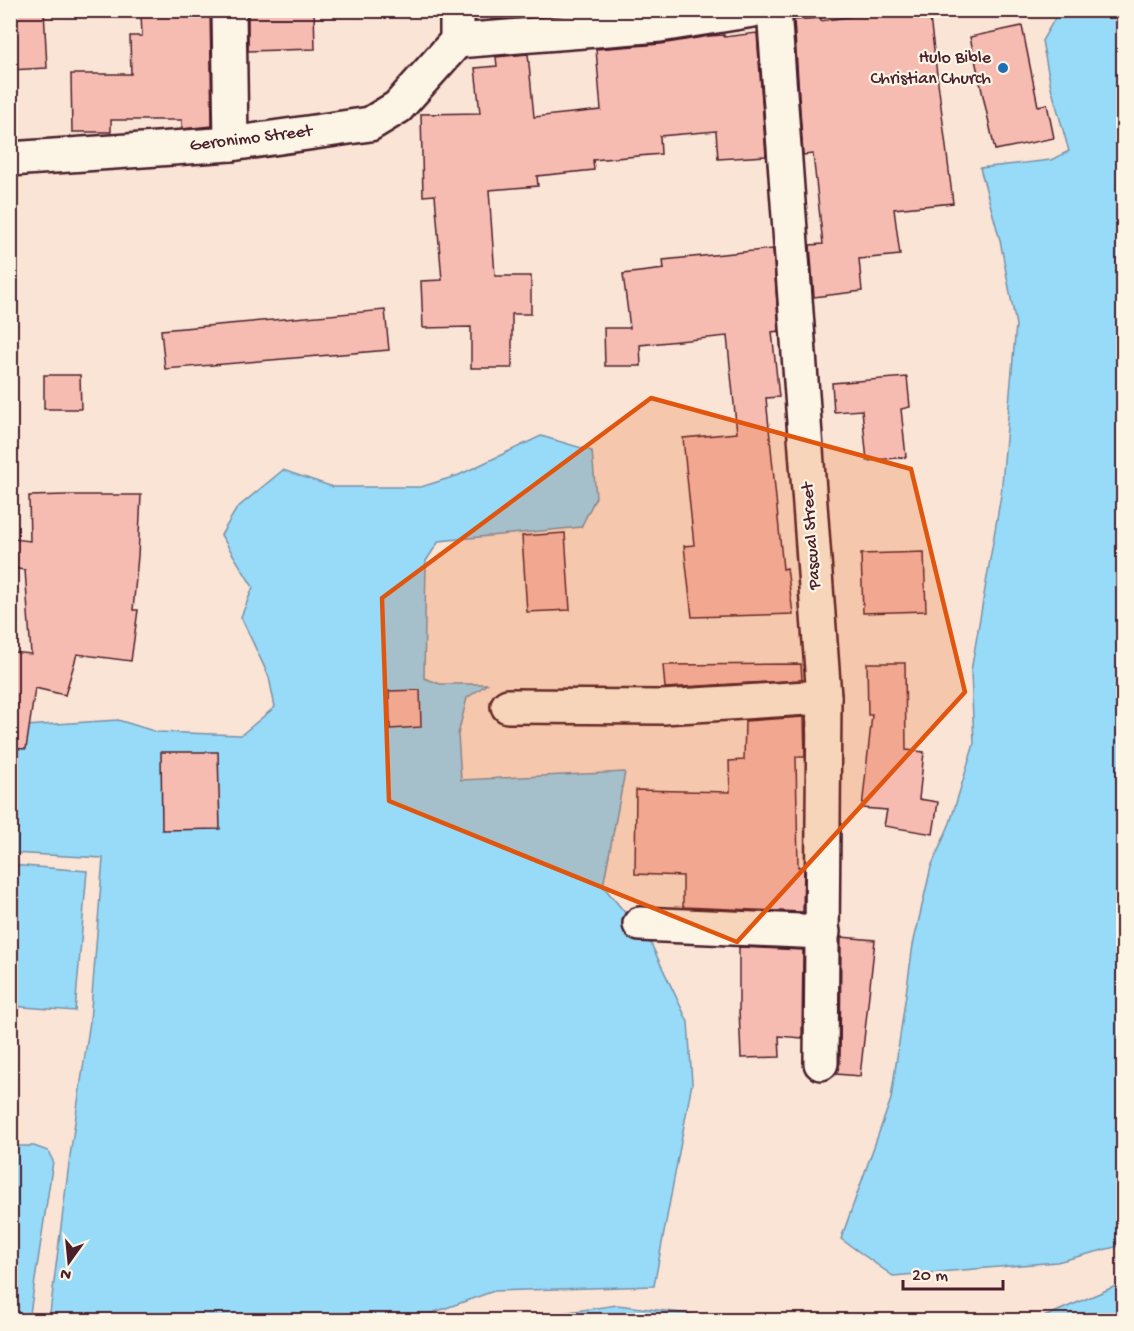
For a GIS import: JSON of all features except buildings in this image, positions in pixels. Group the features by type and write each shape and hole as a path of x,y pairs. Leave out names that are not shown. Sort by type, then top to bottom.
{"street":[{"path":"229,10 231,144"},
{"path":"457,26 660,25 753,10"},
{"name":"Pascual Street","path":"774,10 824,697 821,1064"},
{"name":"Geronimo Street","path":"10,159 231,144 370,124 398,107 457,26"},
{"path":"508,706 663,707 824,697"},
{"path":"640,924 823,932"}],"highlighted area":[{"path":"651,398 911,469 965,692 737,942 389,801 382,598"}],"water":[{"path":"1059,11 1123,11 1124,242 1120,243 1124,269 1123,1245 1057,1262 893,1276 841,1239 891,1099 913,945 931,867 950,823 974,744 971,671 1001,495 1016,325 1000,240 980,168 1051,160 1069,151 1051,87 1042,41"},
{"path":"541,436 592,451 596,497 581,527 439,541 426,561 424,678 440,684 487,684 467,698 458,734 461,780 625,772 603,886 651,944 688,1022 692,1083 654,1286 494,1291 432,1313 368,1320 51,1320 70,1156 90,1021 103,858 11,853 10,727 118,720 157,732 241,735 275,707 269,677 241,617 253,587 221,535 237,508 283,470 333,487 421,487 459,475"},
{"path":"11,865 87,871 75,1011 11,1006"},
{"path":"11,1146 34,1146 48,1151 53,1161 29,1320 11,1320"},
{"path":"1123,1283 1123,1320 1037,1320"},
{"path":"617,1305 737,1320 513,1320"}],"place":[{"name":"Hulo Bible Christian Church","path":"1003,68"}]}
